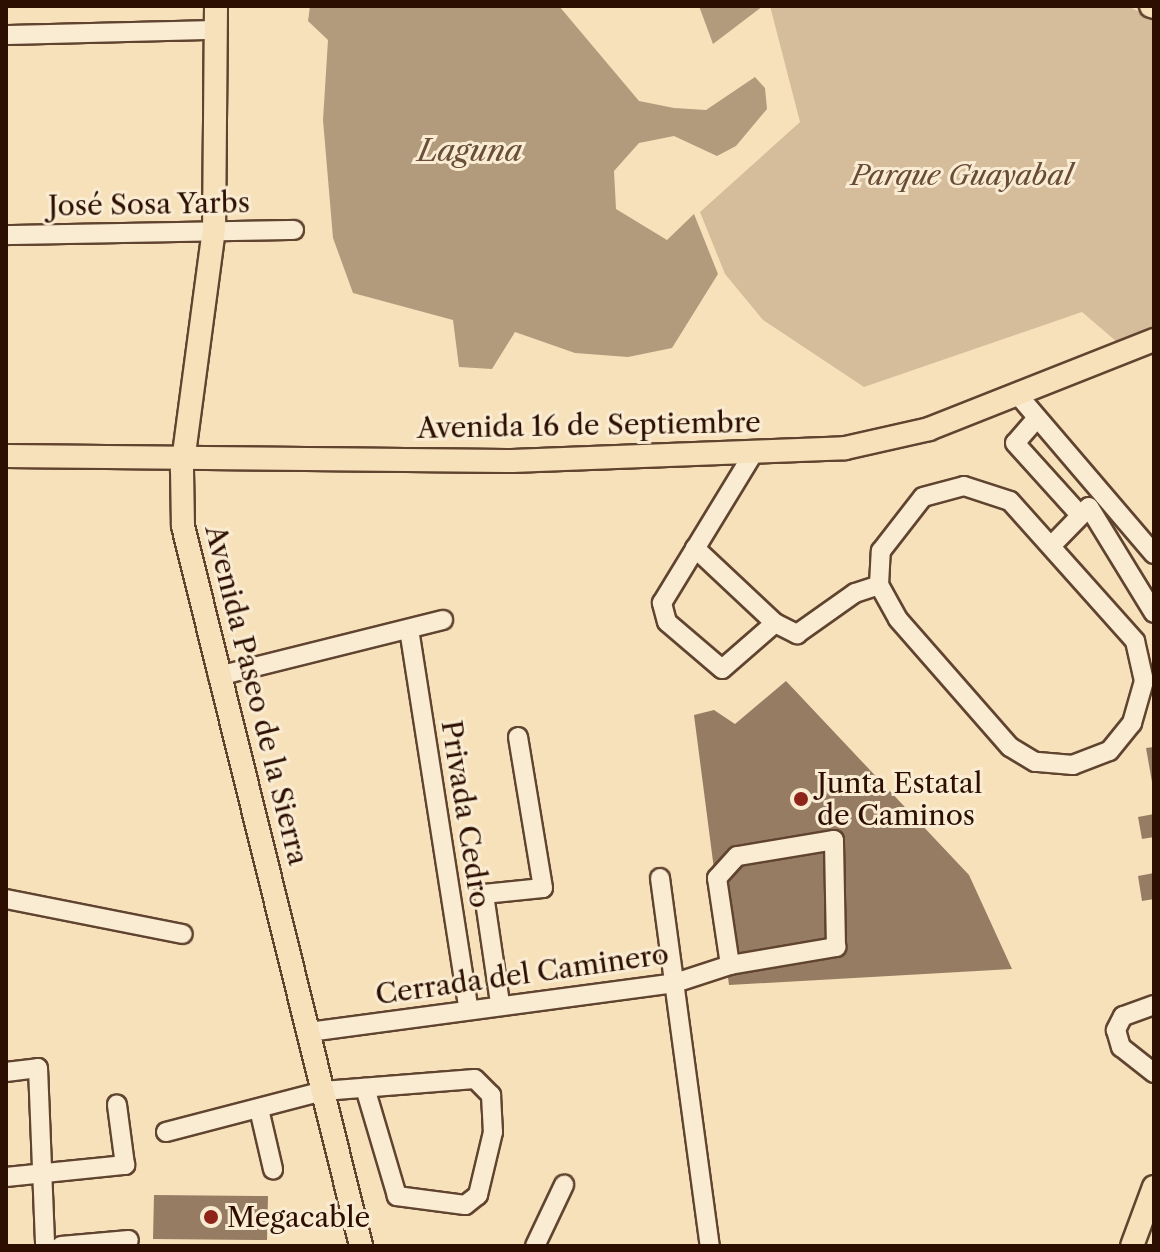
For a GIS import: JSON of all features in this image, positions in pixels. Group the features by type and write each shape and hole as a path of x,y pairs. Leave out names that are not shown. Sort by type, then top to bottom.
{"main road":[{"name":"Avenida Paseo de la Sierra","path":"216,6 214,229 184,457 186,542 361,1246"},
{"name":"Avenida 16 de Septiembre","path":"6,456 512,461 845,448 929,429 1154,340"},
{"path":"1132,1246 1154,1187"}],"street":[{"path":"6,35 217,30"},
{"name":"José Sosa Yarbs","path":"6,235 294,230"},
{"path":"1018,395 1037,418 1154,613"},
{"path":"1037,418 1015,443 1154,554"},
{"path":"754,452 662,603 667,622 722,669 775,623"},
{"path":"964,486 1010,501 1054,543 1135,641 1144,681 1132,723 1109,751 1073,765 1035,762 1010,747 898,619 879,585 881,551 923,497 964,486"},
{"path":"1054,543 1091,505"},
{"path":"695,548 775,623 797,634 855,593 879,585"},
{"path":"218,676 443,620"},
{"name":"Privada Cedro","path":"409,629 468,1007"},
{"path":"500,1003 484,894 543,888 518,737"},
{"name":"Cerrada del Caminero","path":"309,1032 468,1007 675,983 730,965 836,947 834,840 737,856 717,878 730,965"},
{"path":"660,878 710,1246"},
{"path":"6,899 183,934"},
{"path":"1154,1005 1123,1016 1116,1030 1121,1047 1154,1073"},
{"path":"6,1072 38,1068 45,1246"},
{"path":"166,1132 323,1091 475,1079 491,1095 493,1132 478,1195 465,1205 397,1196 365,1088"},
{"path":"6,1177 125,1165 117,1105"},
{"path":"259,1109 273,1169"},
{"path":"535,1246 564,1185"},
{"path":"61,1246 129,1240"}],"green space":[{"name":"Parque Guayabal","path":"770,6 1128,6 1154,20 1154,327 1117,342 1082,312 864,387 763,320 725,274 700,212 800,122"}],"water":[{"name":"Laguna","path":"310,6 559,6 639,101 674,108 706,110 755,77 765,88 767,109 736,146 717,156 674,136 639,143 614,171 616,209 667,240 694,214 718,274 672,348 628,357 575,353 515,332 492,369 459,367 453,320 353,293 333,238 323,120 328,40 308,21"},
{"path":"699,6 763,6 713,44"}],"building":[{"name":"Junta Estatal de Caminos","path":"786,681 969,875 1012,969 729,985 694,715 714,710 735,724"},
{"path":"1154,747 1154,782 1152,782 1146,748"},
{"path":"1154,814 1154,837 1142,839 1138,817"},
{"path":"1154,873 1154,899 1142,901 1138,876"},
{"name":"Megacable","path":"154,1195 268,1196 267,1240 153,1239"}],"place":[{"name":"Junta Estatal de Caminos","path":"801,799"},
{"name":"Megacable","path":"211,1217"}]}
